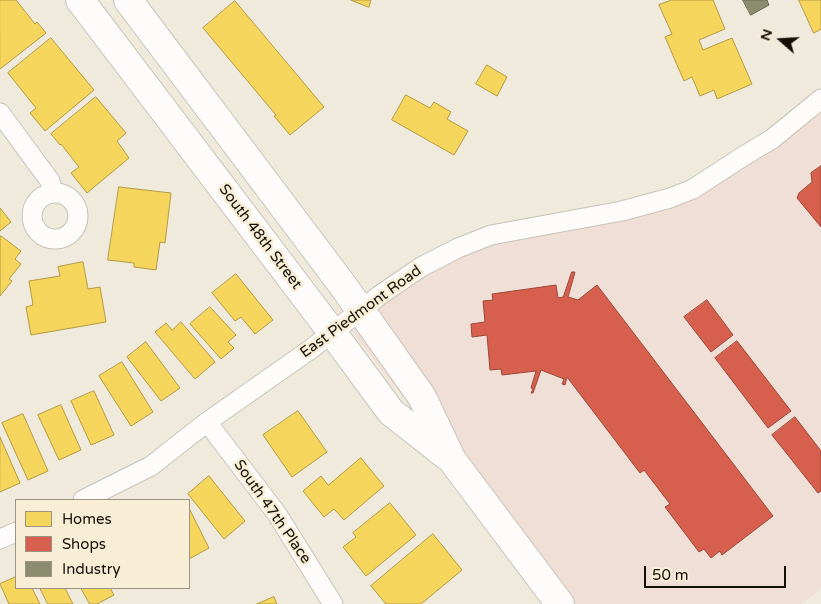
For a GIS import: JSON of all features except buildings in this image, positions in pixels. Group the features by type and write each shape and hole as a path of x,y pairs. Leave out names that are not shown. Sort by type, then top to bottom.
{"main road":[{"name":"South 48th Street","path":"80,0 391,412 452,460"},
{"name":"South 48th Street","path":"128,0 360,310 422,397 452,460 560,604"}],"street":[{"name":"East Piedmont Road","path":"84,499 150,466 207,422 288,366 421,266 491,235 622,211 670,198 693,189 742,156 772,139 821,99"},
{"path":"0,113 50,181 53,193"},
{"name":"South 47th Place","path":"207,422 276,514 333,604"},
{"path":"0,539 15,532"}],"shaded area":[{"path":"821,99 821,589 801,604 560,604 345,322 458,248 670,198"}]}
